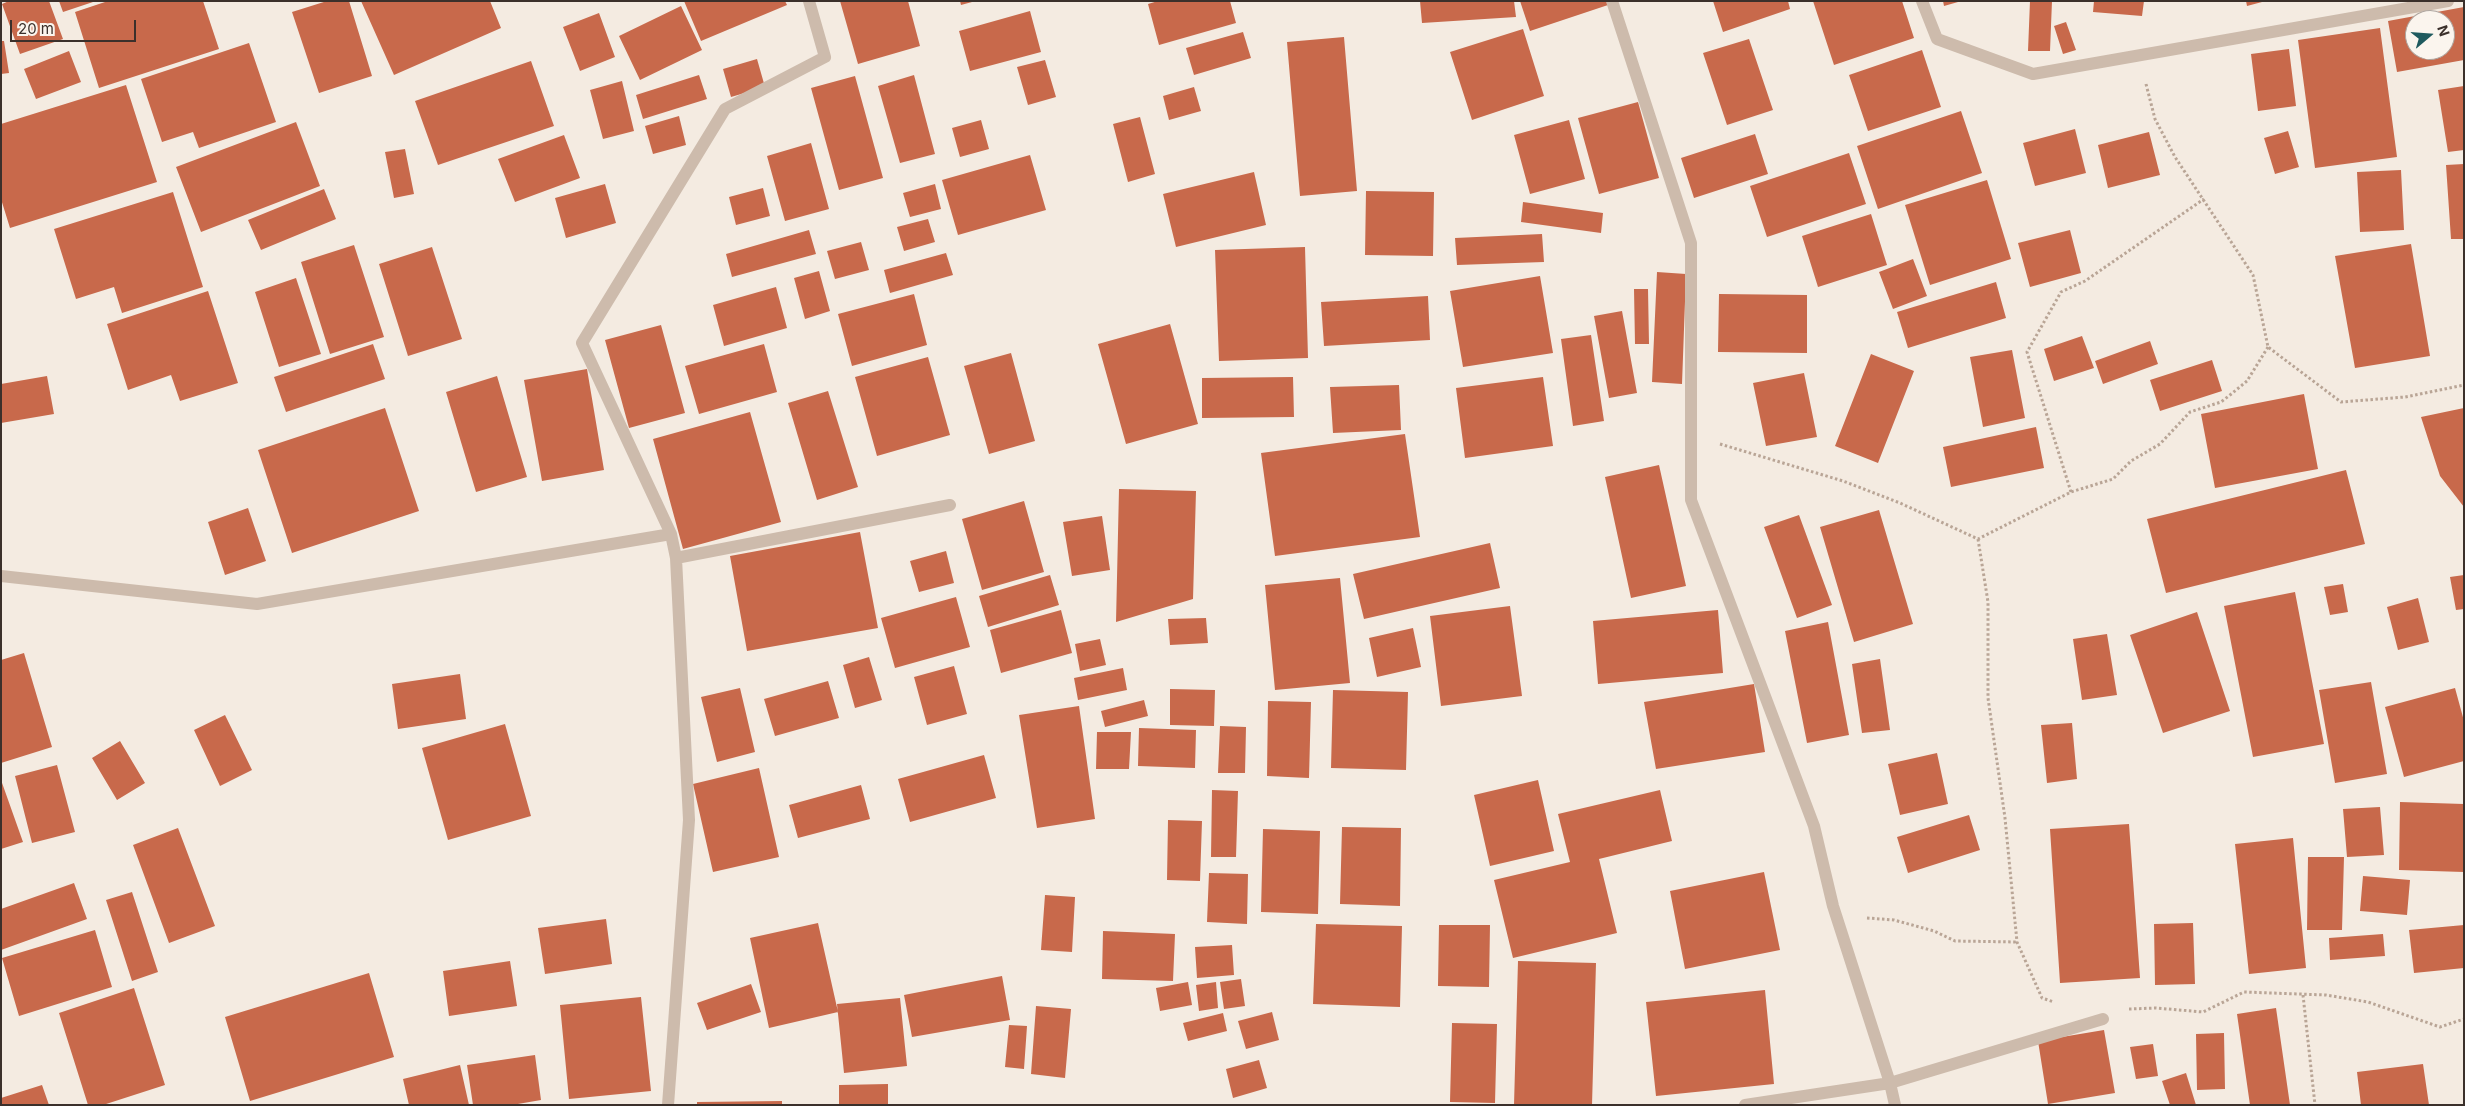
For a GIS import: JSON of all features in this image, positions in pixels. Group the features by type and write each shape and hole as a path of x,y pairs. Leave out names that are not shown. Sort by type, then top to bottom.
{"street":[{"path":"668,1105 689,820 676,558 671,534 582,343 725,109 825,56 809,1"},
{"path":"1612,1 1690,243 1691,500 1814,826 1833,906 1890,1082 1895,1105"},
{"path":"1922,1 1937,39 2033,74 2448,1"},
{"path":"676,558 950,505"},
{"path":"1,576 257,604 671,534"},
{"path":"1744,1105 1890,1082 2103,1019"}],"path":[{"path":"2138,56 2155,120 2175,157 2254,275 2268,347 2341,402 2405,396 2464,385"},
{"path":"2071,492 2027,352 2061,292 2085,281 2204,199"},
{"path":"1978,539 2071,492 2113,479 2131,461 2160,444 2190,412 2221,402 2247,380 2268,347"},
{"path":"1691,435 1843,481 1900,503 1978,539"},
{"path":"1978,539 1988,602 1988,698 2005,818 2017,942 2042,998 2059,1003"},
{"path":"1833,906 1867,918 1894,920 1934,931 1955,942 2017,942"},
{"path":"2120,1009 2156,1008 2203,1012 2244,992 2326,995 2368,1002 2440,1027 2464,1019"},
{"path":"2303,995 2315,1105"}],"building":[{"path":"9,1 49,1 63,39 20,54 2,4"},
{"path":"59,1 93,1 93,2 63,12"},
{"path":"108,1 203,1 219,49 99,88 75,12"},
{"path":"327,1 349,1 372,76 319,93 292,12"},
{"path":"361,1 490,1 501,28 394,75"},
{"path":"684,1 785,1 787,5 701,41"},
{"path":"840,1 908,1 920,46 858,64"},
{"path":"960,1 972,1 972,2 961,5"},
{"path":"1158,1 1230,1 1236,23 1159,45 1148,4"},
{"path":"1420,1 1514,1 1516,17 1422,23"},
{"path":"1520,1 1607,1 1608,5 1530,31"},
{"path":"1713,1 1788,1 1790,9 1723,32"},
{"path":"1813,1 1902,1 1914,38 1834,65"},
{"path":"1943,1 1958,1 1958,2 1944,6"},
{"path":"2030,1 2052,1 2050,51 2028,51"},
{"path":"2094,1 2144,1 2142,16 2093,12"},
{"path":"2246,1 2262,1 2262,2 2247,6"},
{"path":"681,6 702,50 640,80 619,36"},
{"path":"2464,7 2464,60 2397,72 2388,21 2405,18 2405,60 2455,60 2455,10 2448,10"},
{"path":"1030,11 1041,52 970,71 959,31"},
{"path":"599,13 615,57 580,71 563,27"},
{"path":"2066,22 2076,50 2063,54 2054,26"},
{"path":"2380,28 2397,157 2315,168 2298,40"},
{"path":"1523,29 1544,96 1472,120 1450,52"},
{"path":"1243,32 1251,58 1194,75 1186,48"},
{"path":"1344,37 1357,191 1300,196 1287,42"},
{"path":"1749,39 1773,110 1727,125 1703,53"},
{"path":"1,41 4,41 9,73 1,74"},
{"path":"249,43 276,122 199,148 193,132 162,142 141,79"},
{"path":"2289,49 2296,106 2258,111 2251,54"},
{"path":"1922,50 1941,107 1868,131 1849,75"},
{"path":"69,51 81,82 36,99 24,69"},
{"path":"757,59 765,87 731,97 723,69"},
{"path":"1045,60 1056,97 1028,105 1017,67"},
{"path":"531,61 554,126 438,165 415,101"},
{"path":"699,75 707,99 643,119 636,95"},
{"path":"914,75 935,154 900,163 878,86"},
{"path":"855,76 883,178 839,190 811,88"},
{"path":"622,81 634,131 603,139 590,90"},
{"path":"126,85 157,182 10,228 1,199 1,124"},
{"path":"2464,86 2464,150 2448,152 2438,90"},
{"path":"1194,87 1201,111 1169,120 1163,96"},
{"path":"1638,102 1659,178 1599,194 1578,118"},
{"path":"1961,111 1982,173 1878,209 1857,146"},
{"path":"679,116 686,145 653,154 645,126"},
{"path":"1140,117 1155,174 1128,182 1113,124"},
{"path":"981,120 989,149 960,157 952,128"},
{"path":"1569,120 1585,179 1530,194 1514,135"},
{"path":"296,122 320,186 201,232 176,167"},
{"path":"2075,129 2086,173 2035,186 2023,143"},
{"path":"2288,131 2299,167 2275,174 2264,138"},
{"path":"2149,132 2160,175 2108,188 2098,145"},
{"path":"1755,134 1768,174 1694,198 1681,158"},
{"path":"564,135 580,178 515,202 498,159"},
{"path":"811,143 829,209 785,221 767,156"},
{"path":"405,149 414,194 394,198 385,152"},
{"path":"1849,153 1866,204 1767,237 1750,186"},
{"path":"1030,155 1046,210 958,235 942,180"},
{"path":"2464,164 2464,239 2451,239 2446,165"},
{"path":"2401,170 2404,230 2360,232 2357,172"},
{"path":"1254,172 1266,225 1176,247 1163,194"},
{"path":"1987,180 2011,259 1930,285 1905,205"},
{"path":"605,184 616,223 566,238 555,198"},
{"path":"935,184 941,209 910,217 903,193"},
{"path":"763,188 770,216 736,225 729,197"},
{"path":"324,189 336,219 261,250 248,220"},
{"path":"1366,191 1434,192 1433,256 1365,255"},
{"path":"173,192 203,287 122,313 114,287 76,299 54,229"},
{"path":"1523,202 1603,213 1601,233 1521,222"},
{"path":"1871,214 1887,265 1818,287 1802,236"},
{"path":"928,219 935,242 904,251 897,227"},
{"path":"809,230 816,254 732,277 726,254"},
{"path":"2070,230 2081,273 2030,287 2018,243"},
{"path":"1542,234 1544,262 1457,265 1455,238"},
{"path":"861,242 869,270 835,279 827,251"},
{"path":"2411,244 2430,356 2355,368 2335,256"},
{"path":"354,245 384,337 330,354 301,262"},
{"path":"432,247 462,339 408,356 379,264"},
{"path":"1305,247 1308,358 1219,361 1215,250"},
{"path":"946,253 953,275 890,293 884,270"},
{"path":"1913,259 1927,296 1893,309 1879,272"},
{"path":"819,271 830,311 805,319 794,278"},
{"path":"1657,272 1686,274 1682,384 1652,382"},
{"path":"1540,276 1553,353 1463,367 1450,291"},
{"path":"296,278 321,354 279,367 255,292"},
{"path":"1996,282 2006,318 1908,348 1897,312"},
{"path":"776,287 787,328 724,346 713,305"},
{"path":"1634,289 1648,289 1649,344 1635,344"},
{"path":"208,291 238,383 180,401 171,375 128,390 107,324"},
{"path":"914,294 927,345 852,366 838,314"},
{"path":"1719,294 1807,295 1807,353 1718,352"},
{"path":"1428,296 1430,340 1324,346 1321,302"},
{"path":"1622,311 1637,393 1609,398 1594,316"},
{"path":"1170,324 1198,424 1126,444 1098,344"},
{"path":"661,325 685,413 629,428 605,340"},
{"path":"1591,335 1604,421 1573,426 1561,339"},
{"path":"2082,336 2094,368 2054,381 2044,349"},
{"path":"2150,341 2158,364 2103,384 2095,361"},
{"path":"373,344 385,379 286,412 274,377"},
{"path":"764,344 777,392 699,414 685,366"},
{"path":"2012,350 2025,418 1983,427 1970,357"},
{"path":"1011,353 1035,441 989,454 964,366"},
{"path":"1871,354 1914,371 1878,463 1835,446"},
{"path":"928,357 950,435 877,456 855,377"},
{"path":"2212,360 2222,391 2160,411 2150,380"},
{"path":"587,369 604,470 542,481 524,380"},
{"path":"1804,373 1817,437 1766,446 1753,383"},
{"path":"47,376 54,414 1,423 1,384"},
{"path":"497,376 527,477 476,492 446,392"},
{"path":"1293,377 1294,417 1202,418 1202,378"},
{"path":"1543,377 1553,446 1465,458 1456,388"},
{"path":"1399,385 1401,430 1333,433 1330,387"},
{"path":"828,391 858,487 817,500 788,403"},
{"path":"2304,394 2318,469 2215,488 2201,414"},
{"path":"385,408 419,511 292,553 258,450"},
{"path":"2464,408 2464,507 2440,476 2421,417"},
{"path":"750,412 781,522 683,549 653,439"},
{"path":"2036,427 2044,468 1951,487 1943,447"},
{"path":"1405,434 1420,537 1275,556 1261,453"},
{"path":"1659,465 1686,586 1631,598 1605,477"},
{"path":"2346,470 2365,544 2166,593 2147,519"},
{"path":"1119,489 1196,491 1193,599 1116,622"},
{"path":"1024,501 1044,572 982,590 962,519"},
{"path":"248,508 266,561 225,575 208,522"},
{"path":"1879,510 1913,624 1854,642 1820,527"},
{"path":"1799,515 1832,605 1797,618 1764,527"},
{"path":"1102,516 1110,570 1072,576 1063,522"},
{"path":"860,532 878,628 747,651 730,556"},
{"path":"1490,543 1500,588 1364,619 1353,574"},
{"path":"946,551 954,583 919,592 910,561"},
{"path":"1050,575 1059,605 988,627 979,596"},
{"path":"2464,575 2464,609 2456,610 2450,577"},
{"path":"1340,578 1350,683 1275,690 1265,585"},
{"path":"2343,584 2348,612 2330,615 2324,587"},
{"path":"2295,592 2324,744 2253,757 2224,606"},
{"path":"956,597 970,647 895,668 881,618"},
{"path":"2418,598 2429,642 2398,650 2387,607"},
{"path":"1510,606 1522,696 1441,706 1430,616"},
{"path":"1061,610 1072,653 1001,673 990,630"},
{"path":"1718,610 1723,673 1598,684 1593,621"},
{"path":"2197,612 2230,711 2163,733 2130,635"},
{"path":"1206,618 1208,643 1170,645 1168,619"},
{"path":"1828,622 1849,735 1807,743 1785,631"},
{"path":"1413,628 1421,667 1377,677 1369,638"},
{"path":"2107,634 2117,695 2082,700 2073,639"},
{"path":"1100,639 1106,665 1080,671 1075,644"},
{"path":"24,653 52,747 1,763 1,660"},
{"path":"869,657 882,700 855,708 843,665"},
{"path":"1880,659 1890,730 1862,733 1852,664"},
{"path":"954,666 967,714 927,725 914,677"},
{"path":"1123,668 1127,690 1078,700 1074,678"},
{"path":"460,674 466,719 398,729 392,684"},
{"path":"828,681 839,718 775,736 764,699"},
{"path":"2371,682 2387,774 2335,783 2319,690"},
{"path":"1754,684 1765,752 1656,769 1644,702"},
{"path":"740,688 755,752 717,762 701,697"},
{"path":"2455,688 2464,721 2464,761 2404,777 2385,707"},
{"path":"1170,689 1215,690 1214,726 1170,725"},
{"path":"1333,690 1408,692 1406,770 1331,768"},
{"path":"1144,700 1148,716 1105,727 1101,711"},
{"path":"1268,701 1311,702 1309,778 1267,776"},
{"path":"1079,706 1095,819 1037,828 1019,715"},
{"path":"225,715 252,770 220,786 194,730"},
{"path":"2072,723 2077,779 2047,783 2041,725"},
{"path":"505,724 531,816 448,840 422,748"},
{"path":"1220,726 1246,727 1245,773 1218,773"},
{"path":"1139,728 1196,730 1195,768 1138,766"},
{"path":"1097,732 1131,732 1129,769 1096,769"},
{"path":"120,741 145,783 117,800 92,758"},
{"path":"1937,753 1948,804 1900,815 1888,764"},
{"path":"984,755 996,798 910,822 898,779"},
{"path":"57,765 75,832 32,843 15,776"},
{"path":"759,768 779,857 713,872 693,784"},
{"path":"1,780 23,842 1,849"},
{"path":"1538,780 1554,851 1490,866 1474,795"},
{"path":"861,785 870,819 798,838 789,805"},
{"path":"1212,790 1238,791 1236,857 1211,857"},
{"path":"1660,790 1672,841 1599,859 1617,933 1513,958 1494,880 1570,862 1558,814"},
{"path":"2400,802 2464,804 2464,872 2399,870"},
{"path":"2380,807 2384,855 2347,857 2343,809"},
{"path":"1969,815 1980,850 1908,873 1897,837"},
{"path":"1168,820 1202,821 1200,881 1167,880"},
{"path":"2129,824 2140,978 2060,983 2050,829"},
{"path":"1342,827 1401,828 1400,906 1340,904"},
{"path":"178,828 215,926 169,943 133,845"},
{"path":"1263,829 1320,831 1318,914 1261,912"},
{"path":"2293,838 2306,968 2249,974 2235,844"},
{"path":"2308,857 2344,857 2342,930 2307,930"},
{"path":"1764,872 1780,950 1685,969 1670,891"},
{"path":"1209,873 1248,874 1247,924 1207,922"},
{"path":"2363,876 2410,880 2407,915 2360,911"},
{"path":"74,883 87,919 1,950 1,909"},
{"path":"132,892 158,972 132,981 106,900"},
{"path":"1045,895 1075,897 1072,952 1041,950"},
{"path":"606,919 612,964 545,974 538,928"},
{"path":"818,923 838,1012 769,1028 750,938"},
{"path":"2193,923 2195,984 2155,985 2154,924"},
{"path":"1316,924 1402,926 1400,1007 1313,1004"},
{"path":"1439,925 1490,925 1489,987 1438,986"},
{"path":"2464,925 2464,968 2414,973 2409,930"},
{"path":"95,930 112,987 19,1016 2,958"},
{"path":"1103,931 1175,934 1173,981 1102,979"},
{"path":"2383,934 2385,956 2330,960 2329,938"},
{"path":"1232,945 1234,975 1197,978 1195,947"},
{"path":"510,961 517,1006 449,1016 443,971"},
{"path":"1518,961 1596,963 1592,1105 1514,1105"},
{"path":"369,973 394,1057 250,1101 225,1017"},
{"path":"1002,976 1010,1020 912,1037 904,995"},
{"path":"1241,979 1245,1006 1224,1009 1220,982"},
{"path":"1188,982 1192,1005 1160,1011 1156,988"},
{"path":"1216,982 1218,1008 1199,1011 1196,985"},
{"path":"751,984 761,1012 707,1030 697,1003"},
{"path":"134,988 165,1085 103,1105 88,1105 59,1013"},
{"path":"1765,990 1774,1084 1656,1096 1646,1002"},
{"path":"641,997 651,1091 569,1099 560,1005"},
{"path":"900,998 907,1066 844,1073 837,1004"},
{"path":"1036,1006 1071,1009 1065,1078 1031,1074"},
{"path":"2276,1008 2290,1105 2250,1105 2237,1014"},
{"path":"1272,1012 1279,1040 1246,1049 1238,1021"},
{"path":"1223,1013 1227,1031 1188,1041 1183,1023"},
{"path":"1452,1023 1497,1024 1495,1103 1450,1102"},
{"path":"1009,1025 1027,1026 1024,1069 1005,1067"},
{"path":"2104,1030 2115,1093 2048,1104 2038,1041"},
{"path":"2224,1033 2225,1089 2197,1090 2196,1034"},
{"path":"2153,1044 2158,1076 2136,1079 2130,1047"},
{"path":"535,1055 541,1100 512,1105 473,1105 467,1065"},
{"path":"1259,1060 1267,1088 1233,1098 1226,1069"},
{"path":"2423,1064 2429,1105 2361,1105 2357,1072"},
{"path":"460,1065 469,1105 409,1105 403,1079"},
{"path":"2186,1073 2196,1105 2170,1105 2162,1081"},
{"path":"888,1084 888,1105 839,1105 839,1085"},
{"path":"42,1085 49,1105 1,1105 1,1098"},
{"path":"782,1101 782,1105 697,1105 697,1102"}]}
